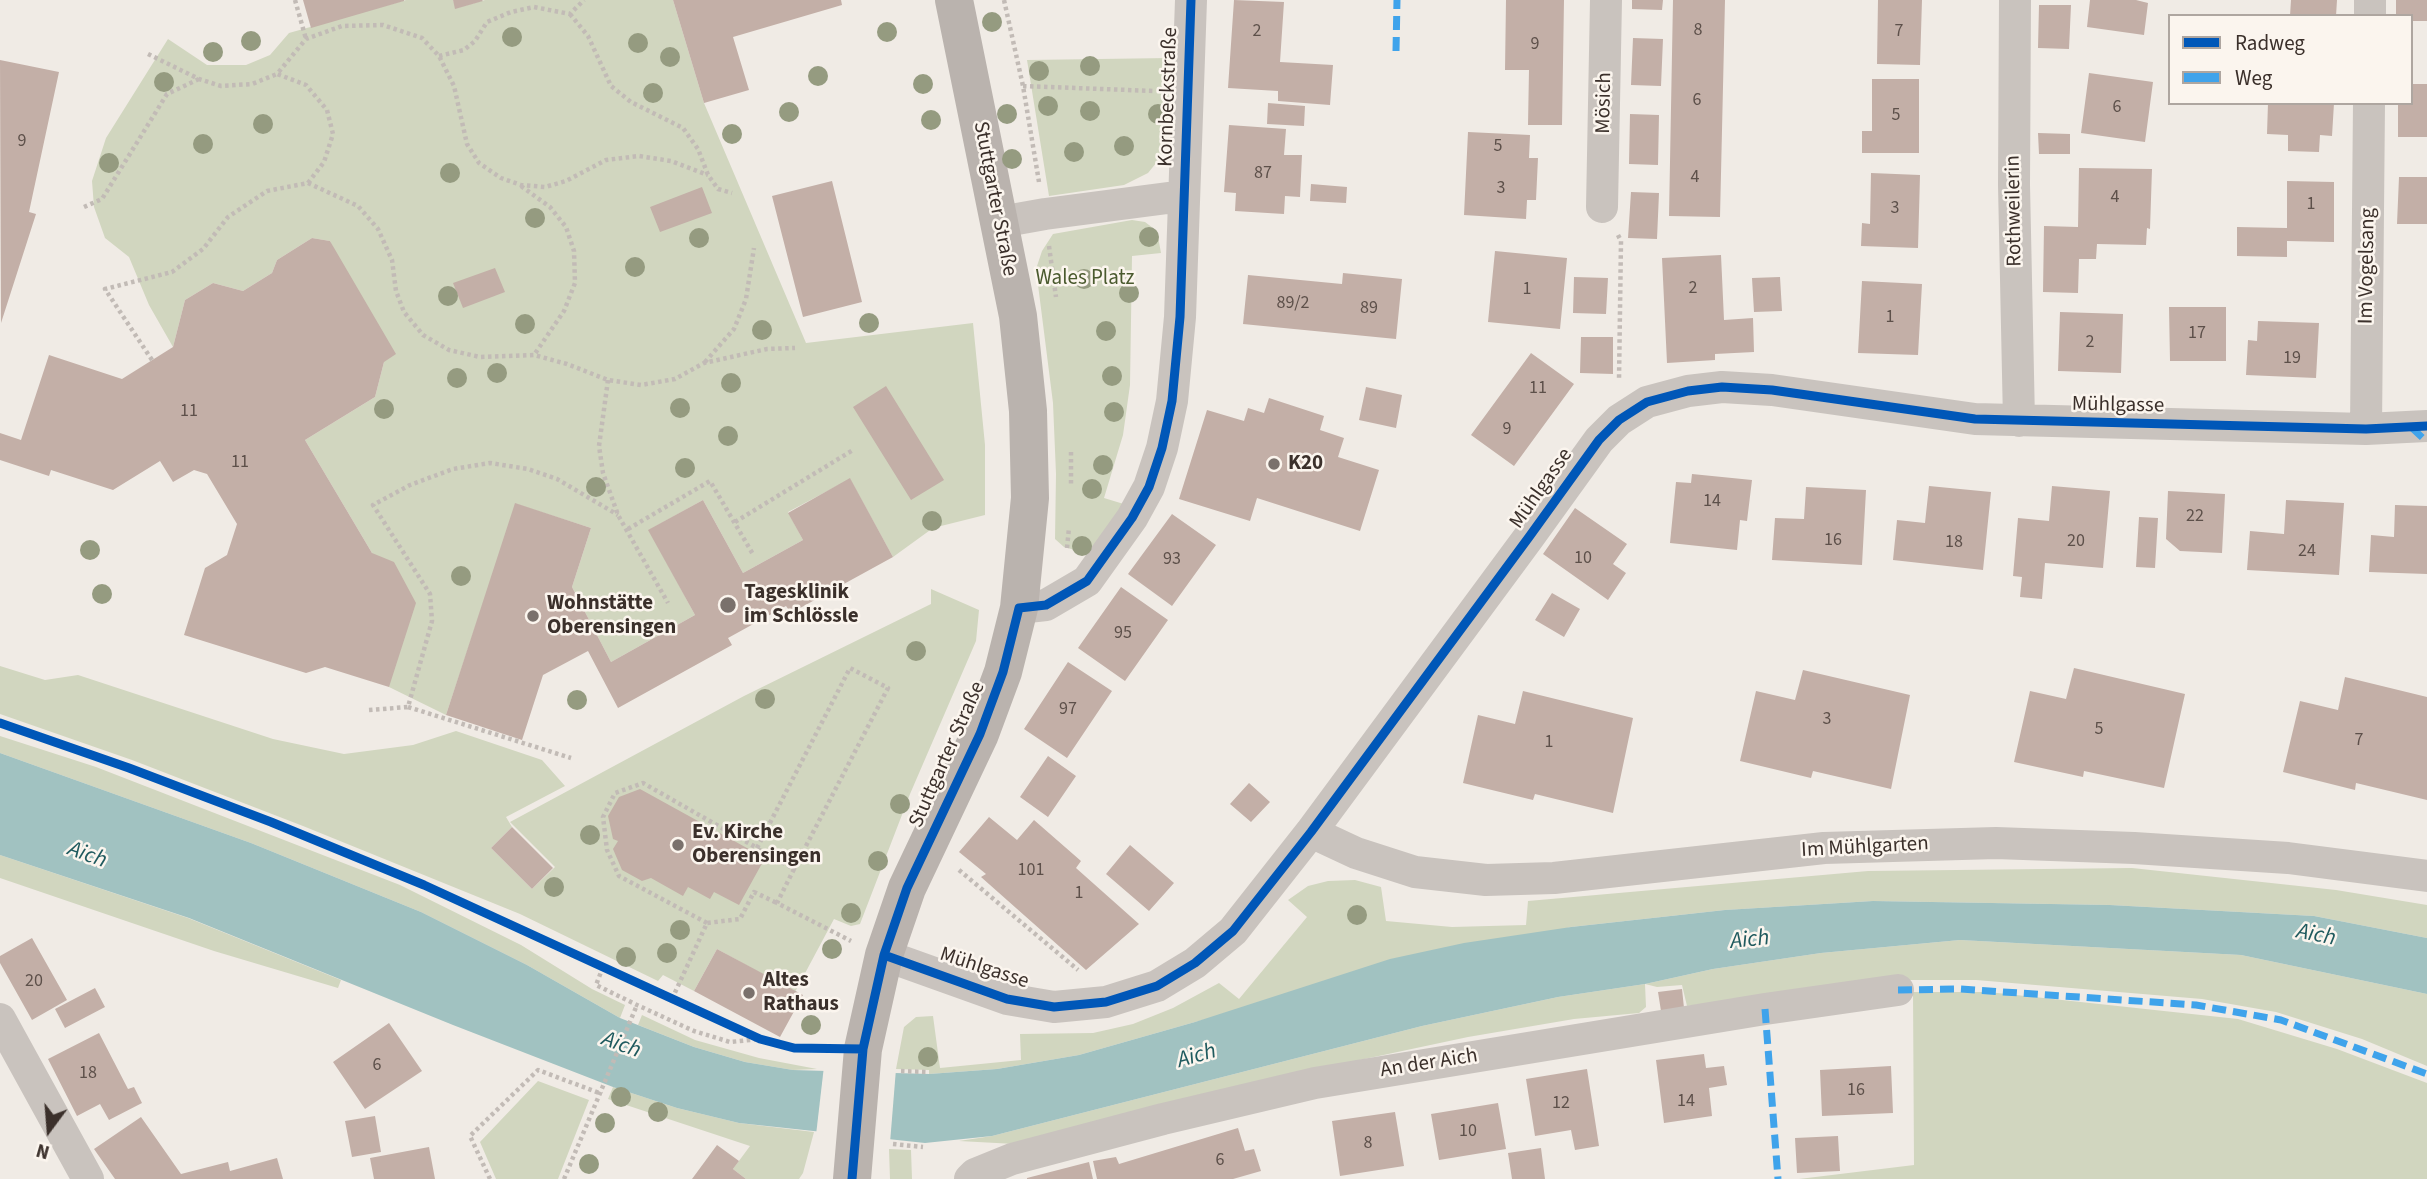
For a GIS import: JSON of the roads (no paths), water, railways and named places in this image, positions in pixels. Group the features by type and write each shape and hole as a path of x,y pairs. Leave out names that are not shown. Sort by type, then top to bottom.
{"main road":[{"name":"Stuttgarter Straße","path":"853,1163 863,1049 884,955 906,888 980,734 1003,673 1019,608 1030,498 1028,411 1017,316 954,0"}],"street":[{"name":"Kornbeckstraße","path":"1000,222 1183,196 1191,0"},
{"name":"Mösich","path":"1602,207 1606,0"},
{"name":"Rothweilerin","path":"2015,0 2014,185 2019,421"},
{"name":"Im Vogelsang","path":"2366,429 2369,105"},
{"path":"1019,608 1046,605 1087,581 1132,519 1149,487 1162,448 1172,401 1180,317 1183,196"},
{"name":"Mühlgasse","path":"884,955 1007,999 1054,1007 1106,1002 1157,986 1195,963 1233,931 1311,832 1599,440 1619,419 1647,402 1688,391 1722,387 1772,390 1975,419 2366,429 2427,426"},
{"name":"Im Mühlgarten","path":"1311,832 1356,853 1415,872 1486,880 1554,878 1824,848 1996,843 2288,858 2427,876"},
{"name":"An der Aich","path":"970,1179 975,1174 1012,1159 1315,1083 1898,989"},
{"path":"0,1019 88,1179"}],"water":[{"name":"Aich","path":"0,753 251,843 421,912 527,965 620,1018 694,1047 745,1062 793,1070 929,1074 997,1069 1079,1055 1195,1022 1390,959 1464,943 1571,927 1725,910 1873,901 2110,905 2314,916 2427,938 2427,994 2241,955 1960,940 1821,953 1558,997 1422,1026 992,1136 925,1143 739,1123 677,1108 613,1087 453,1025 189,918 0,855"}],"place":[{"name":"K20","path":"1274,464"},
{"name":"Tagesklinik im Schlössle","path":"728,605"},
{"name":"Wohnstätte Oberensingen","path":"533,616"},
{"name":"Ev. Kirche Oberensingen","path":"678,845"},
{"name":"Altes Rathaus","path":"749,993"}],"park label":[{"name":"Wales Platz","path":"1085,279"}]}
